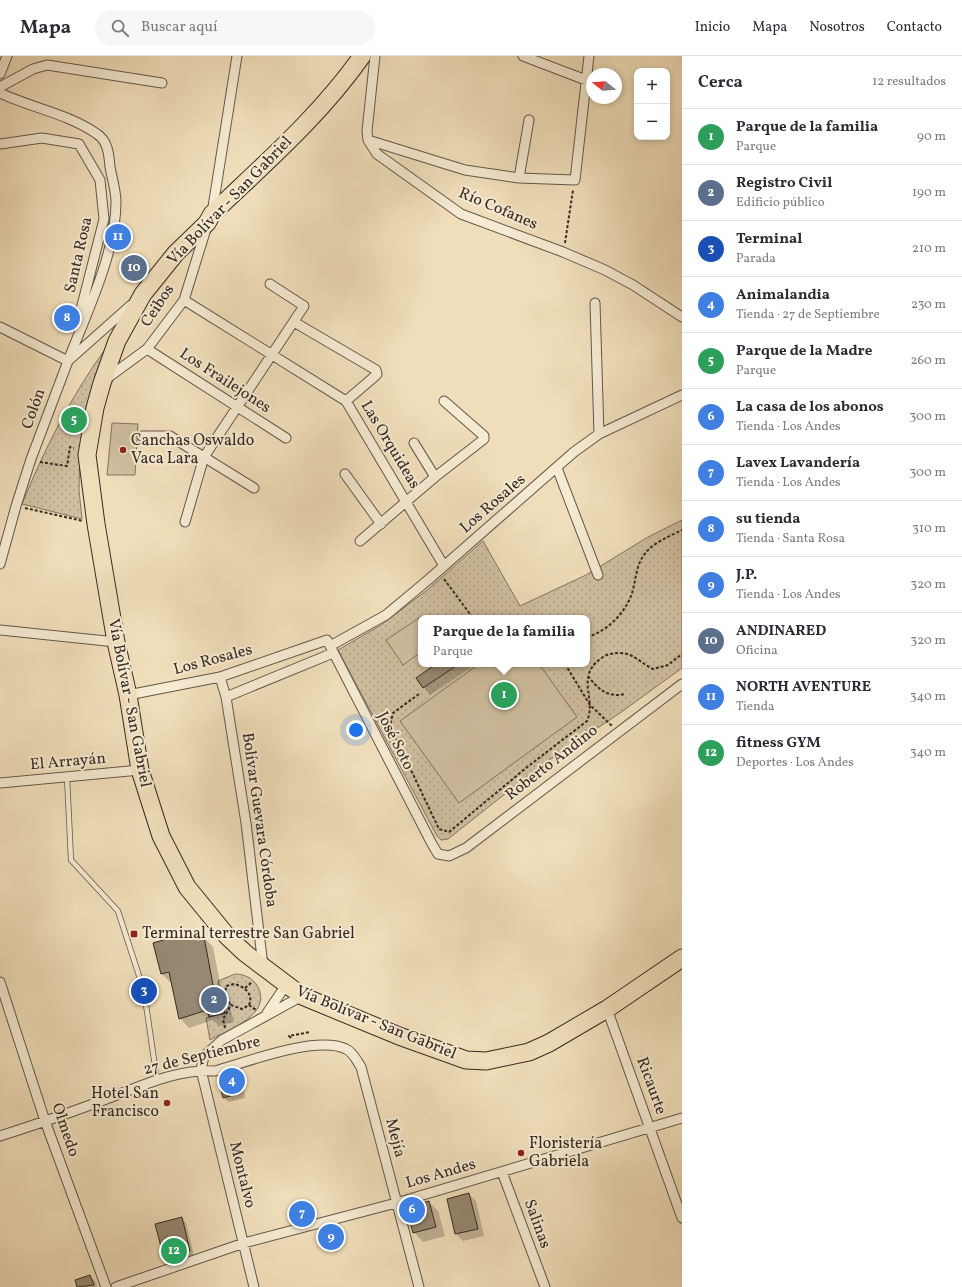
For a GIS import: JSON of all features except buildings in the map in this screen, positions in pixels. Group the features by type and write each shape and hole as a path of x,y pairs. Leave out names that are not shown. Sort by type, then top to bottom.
{"highway":[{"name":"Vía Bolívar - San Gabriel","path":"362,56 343,83 310,119 176,253 143,294 117,341 102,383 88,449 96,524 116,642 128,695 140,770 161,836 188,887 227,936 286,985 302,996 399,1036 466,1060 486,1061 529,1052 550,1043 607,1009 682,958"}],"street":[{"path":"0,74 7,56"},
{"name":"Ceibos","path":"102,383 147,349 184,300 210,219 237,56"},
{"path":"375,56 368,140 453,167 519,178 575,180 586,80 523,56"},
{"path":"587,68 588,56"},
{"path":"0,87 33,69 47,65 162,83"},
{"path":"0,93 20,103 61,115 98,134 107,147 116,202 111,243 68,361 0,327"},
{"path":"519,178 529,120"},
{"name":"Santa Rosa","path":"0,144 42,138 79,144 100,180 104,219 68,361"},
{"name":"Río Cofanes","path":"368,140 377,154 461,214 563,252 605,270 633,285 682,318"},
{"path":"185,522 204,457 304,306 270,284"},
{"name":"Colón","path":"0,564 16,506 68,361 143,294"},
{"name":"Las Orquideas","path":"184,300 346,401 406,501 441,569"},
{"path":"595,303 599,434"},
{"path":"294,322 376,370 377,374 346,401"},
{"name":"Los Frailejones","path":"147,349 286,438"},
{"name":"Los Rosales","path":"128,695 220,677 330,646 386,615 441,569 574,452 599,434 682,395"},
{"path":"360,542 406,501 484,438 484,436 444,401"},
{"path":"142,436 170,436 254,488"},
{"path":"414,442 435,477"},
{"path":"557,468 598,575"},
{"path":"345,474 381,524"},
{"path":"0,630 116,642"},
{"path":"226,697 330,646"},
{"name":"José Soto","path":"330,646 438,854"},
{"name":"Bolívar Guevara Córdoba","path":"220,677 226,697 246,823 264,967"},
{"name":"Roberto Andino","path":"438,854 449,856 466,848 618,731 682,684"},
{"name":"El Arrayán","path":"0,783 140,770"},
{"name":"Olmedo","path":"0,982 45,1122 106,1287"},
{"name":"27 de Septiembre","path":"267,1015 286,985"},
{"path":"201,1070 204,1056 228,1037 302,996"},
{"name":"Ricaurte","path":"607,1009 682,1218"},
{"name":"27 de Septiembre","path":"0,1136 45,1122 157,1080 201,1070 215,1071 305,1046 321,1045"},
{"name":"Mejía","path":"321,1045 337,1046 347,1050 361,1068 419,1287"},
{"name":"Montalvo","path":"201,1070 254,1287"},
{"name":"Los Andes","path":"116,1287 244,1243 396,1203 682,1118"},
{"name":"Salinas","path":"502,1172 545,1287"}],"lane":[{"path":"67,777 71,860 118,911 144,991 157,1080"}],"path":[{"path":"563,252 575,180"},
{"path":"39,461 66,466 70,447 80,448"},
{"path":"16,506 96,524"},
{"path":"590,635 613,622 624,610 631,596 637,569 644,554 664,539 682,530"},
{"path":"441,569 471,615"},
{"path":"419,694 393,713 390,726 438,829 444,832 451,831 465,817 584,724 590,716 590,705 586,687 588,676 597,661 605,656 618,652 627,654 654,669 668,665 682,654"},
{"path":"567,667 590,705 618,731"},
{"path":"588,676 596,686 606,693 615,696 625,694"},
{"path":"245,988 252,982"},
{"path":"234,984 245,988 250,996 249,1005 242,1009 231,1005 225,997 226,986 234,984"},
{"path":"228,1037 223,1019 231,1005"},
{"path":"249,1005 256,1010"},
{"path":"303,1036 290,1039 289,1036 310,1032"}],"shaded area":[{"path":"106,348 80,448 79,490 82,519 22,504 39,464 59,424 81,385"},
{"name":"Canchas Oswaldo Vaca Lara","path":"112,423 138,424 135,475 107,475"},
{"path":"682,520 682,668 620,713 539,767 448,839 441,840 437,836 338,650 381,625 426,591 483,541 520,606 586,575 648,537"},
{"path":"418,619 418,654 403,665 386,640"},
{"path":"475,667 541,667 577,717 459,803 400,721"},
{"path":"235,974 248,977 254,981 258,987 261,997 259,1006 246,1020 210,1040 206,1018 225,1013 218,981"}],"place":[{"name":"NORTH AVENTURE","path":"118,237"},
{"name":"ANDINARED","path":"134,268"},
{"name":"su tienda","path":"67,318"},
{"name":"Parque de la Madre","path":"74,420"},
{"name":"Canchas Oswaldo Vaca Lara","path":"123,450"},
{"name":"Parque de la familia","path":"504,695"},
{"name":"Terminal terrestre San Gabriel","path":"134,934"},
{"name":"Terminal","path":"144,991"},
{"name":"Registro Civil","path":"214,1000"},
{"name":"Animalandia","path":"232,1081"},
{"name":"Hotel San Francisco","path":"167,1103"},
{"name":"Floristería Gabriela","path":"521,1153"},
{"name":"La casa de los abonos","path":"412,1210"},
{"name":"Lavex Lavandería","path":"302,1214"},
{"name":"J.P.","path":"331,1237"},
{"name":"fitness GYM","path":"174,1251"}]}
